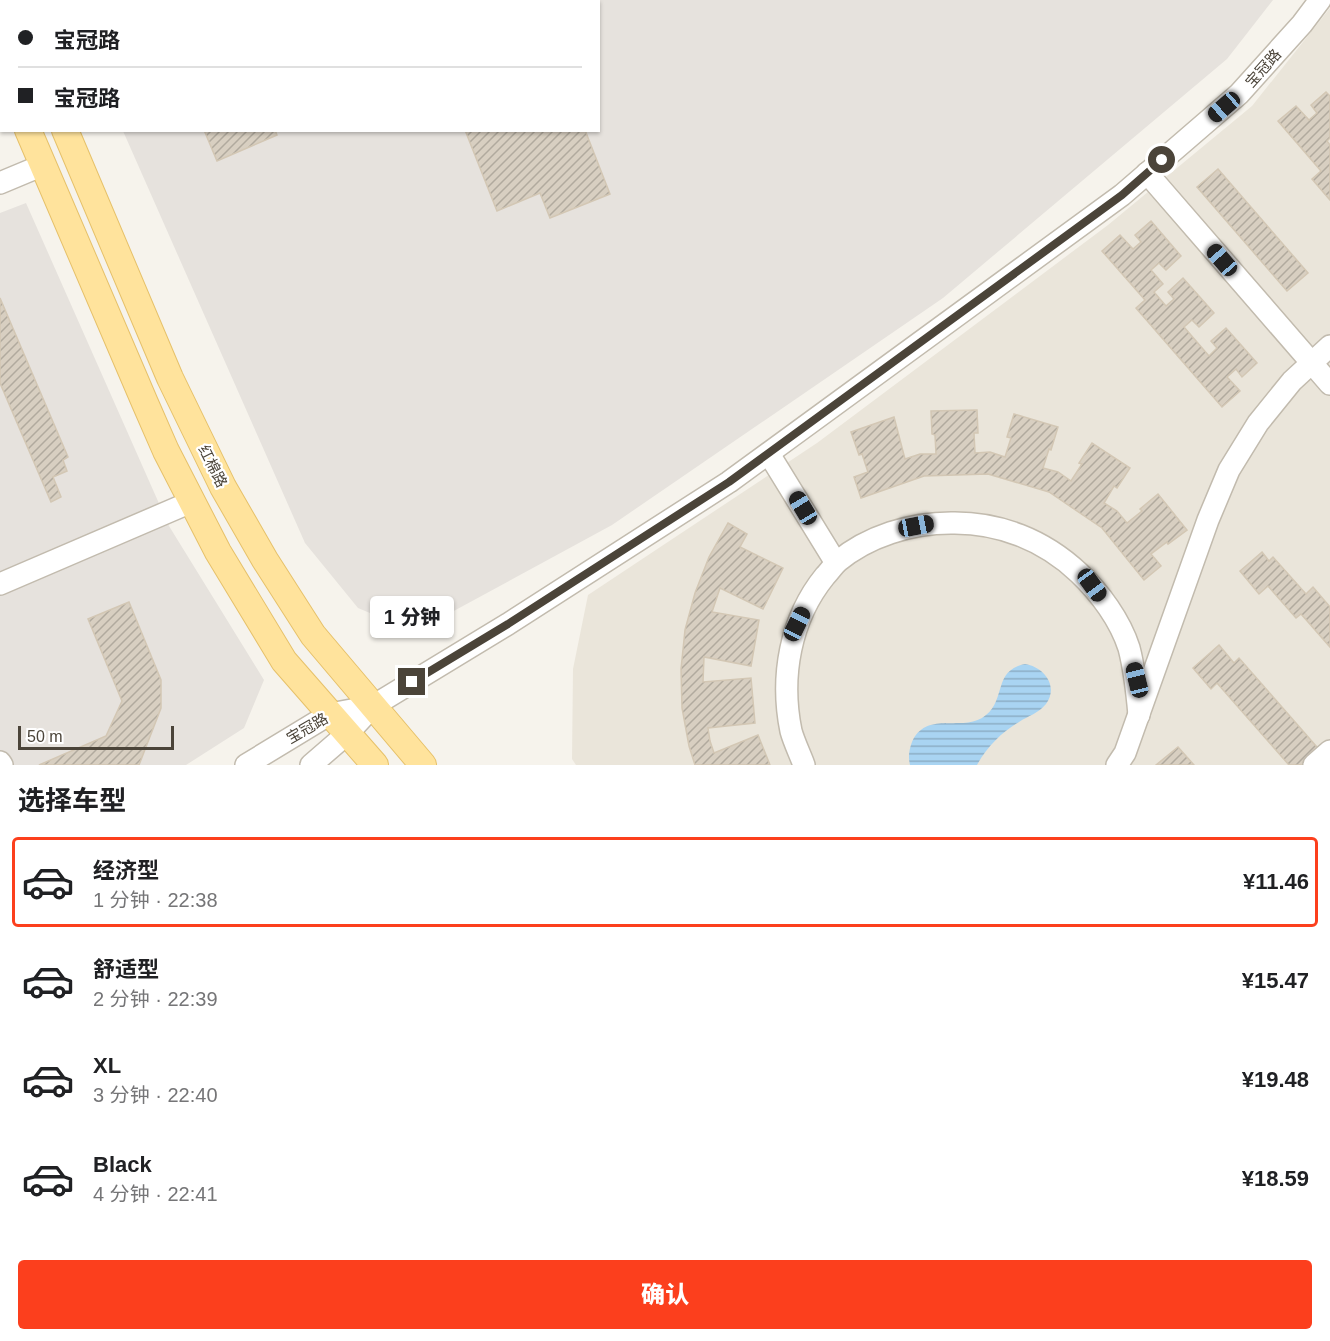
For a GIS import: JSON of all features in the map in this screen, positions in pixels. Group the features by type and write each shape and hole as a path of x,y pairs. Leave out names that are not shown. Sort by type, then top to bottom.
{"main road":[{"path":"29,132 149,412 191,502 234,580 284,661 375,765"},
{"name":"红棉路","path":"66,132 170,378 223,487 313,635 423,765"}],"street":[{"name":"宝冠路","path":"311,765 348,733 373,706 528,611 729,482 1122,195 1239,94 1302,24 1320,0"},
{"path":"0,183 43,165"},
{"path":"1147,173 1330,384"},
{"path":"1117,765 1125,753 1208,520 1229,470 1258,423 1292,381 1330,346"},
{"path":"769,454 836,563"},
{"path":"0,584 191,502"},
{"path":"804,765 792,732 786,696 788,660 797,624 813,591 836,563 866,543 898,530 933,523 968,522 1003,529 1036,542 1066,560 1092,585 1113,613 1128,646 1137,680 1139,716"},
{"name":"宝冠路","path":"246,765 330,714 373,706"},
{"path":"1314,765 1330,751"}],"shaded area":[{"path":"600,0 1273,0 1227,59 943,298 612,525 415,632 358,608 305,543 123,132 600,132"},
{"path":"1330,8 1330,765 576,765 572,759 573,669 588,595 817,443 1108,225 1252,106"},
{"path":"26,203 169,526 264,680 244,728 186,765 0,765 0,213"}],"water":[{"path":"1025,664 1038,669 1048,678 1050,697 1037,712 1001,735 985,752 977,765 910,765 910,748 918,733 934,724 963,723 982,718 995,704 1003,680 1008,673"}],"building":[{"path":"1326,92 1330,96 1330,138 1327,141 1330,145 1330,200 1312,179 1321,171 1278,121 1296,106 1309,120 1317,113 1311,105"},
{"path":"205,132 276,132 277,135 217,161"},
{"path":"466,132 586,132 610,194 550,218 540,193 497,211"},
{"path":"1218,169 1308,273 1287,291 1197,187"},
{"path":"1151,221 1181,256 1166,270 1159,263 1151,270 1163,284 1154,292 1166,306 1174,299 1168,292 1183,278 1214,313 1199,327 1192,320 1184,327 1209,356 1217,348 1211,341 1226,328 1257,363 1242,377 1236,369 1227,377 1240,391 1222,407 1136,308 1145,300 1102,251 1120,235 1133,249 1141,242 1135,235"},
{"path":"0,298 68,457 63,460 67,471 53,477 61,497 51,502 0,383"},
{"path":"977,410 978,433 974,433 975,453 990,452 1005,457 1011,438 1007,437 1014,414 1058,427 1043,468 1058,472 1071,481 1092,443 1130,468 1117,488 1114,486 1104,503 1117,511 1127,523 1158,494 1187,530 1151,554 1161,566 1144,580 1102,528 1049,492 988,474 924,476 861,498 854,477 868,472 851,432 894,417 905,459 920,454 936,454 931,411"},
{"path":"728,523 747,534 740,547 783,568 763,609 720,588 712,612 759,620 751,666 704,657 703,682 751,678 755,723 708,728 710,741 714,753 758,735 770,765 695,765 682,708 681,669 685,630 695,593 709,557"},
{"path":"1262,552 1269,561 1273,557 1306,594 1313,587 1330,607 1330,647 1301,614 1296,618 1268,586 1259,594 1240,571"},
{"path":"129,602 161,680 161,708 139,765 39,765 106,736 122,701 88,619"},
{"path":"1219,645 1234,663 1239,658 1323,754 1310,765 1289,765 1217,683 1211,689 1193,668"},
{"path":"1178,747 1194,765 1156,765"}],"route":[{"path":"412,682 508,624 729,482 1122,195 1162,160"}]}
